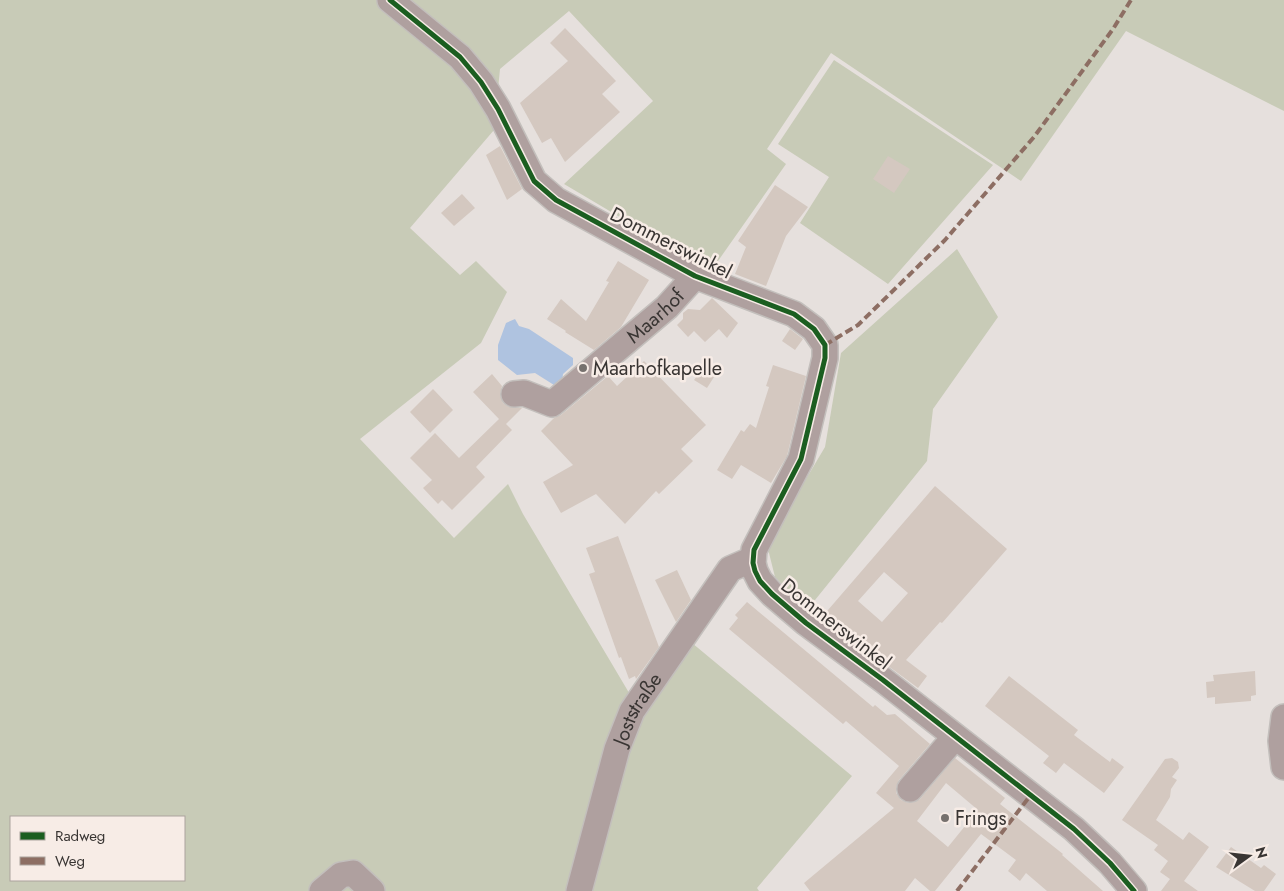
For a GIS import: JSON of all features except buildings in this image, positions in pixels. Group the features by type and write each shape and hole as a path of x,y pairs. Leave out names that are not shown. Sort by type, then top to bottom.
{"street":[{"name":"Dommerswinkel","path":"390,0 460,57 481,82 498,109 534,181 556,200 695,276 794,314 814,329 825,344 825,358 801,459 754,550 755,571 760,581 772,594 806,623 883,680 1074,829 1110,863 1134,891"},
{"name":"Maarhof","path":"514,394 524,393 552,404 667,307 695,276"},
{"name":"Joststraße","path":"579,891 617,749 632,711 730,569 753,559"},
{"path":"1284,717 1281,741 1284,766"},
{"path":"910,789 955,737"},
{"path":"322,891 341,875 353,873 372,891"}],"green space":[{"path":"0,0 1284,0 1284,111 1126,31 1021,181 831,53 767,149 786,164 711,271 564,184 653,101 569,11 500,69 494,130 410,228 460,275 476,261 507,292 481,343 360,439 454,538 508,484 523,514 641,713 686,638 852,776 757,888 759,891 0,891"},
{"path":"834,60 993,165 888,284 800,223 829,177 778,144"},
{"path":"957,249 998,317 933,409 927,461 807,610 775,577 767,545 825,447 841,353"}],"water":[{"path":"515,319 519,326 529,329 573,358 573,365 563,374 562,382 554,385 535,373 517,375 498,360 498,345 506,323"}],"marked path":[{"path":"825,345 858,325 945,240 1034,137 1113,29 1131,0"},
{"path":"957,891 1030,796"}],"cycle path":[{"path":"390,0 460,57 481,82 498,109 534,181 556,200 695,276 794,314 814,329 825,345 825,358 801,459 754,550 753,563 760,581 772,594 806,623 883,680 1074,829 1110,863 1134,891"}],"place":[{"name":"Maarhofkapelle","path":"583,368"},
{"name":"Frings","path":"945,818"}]}
